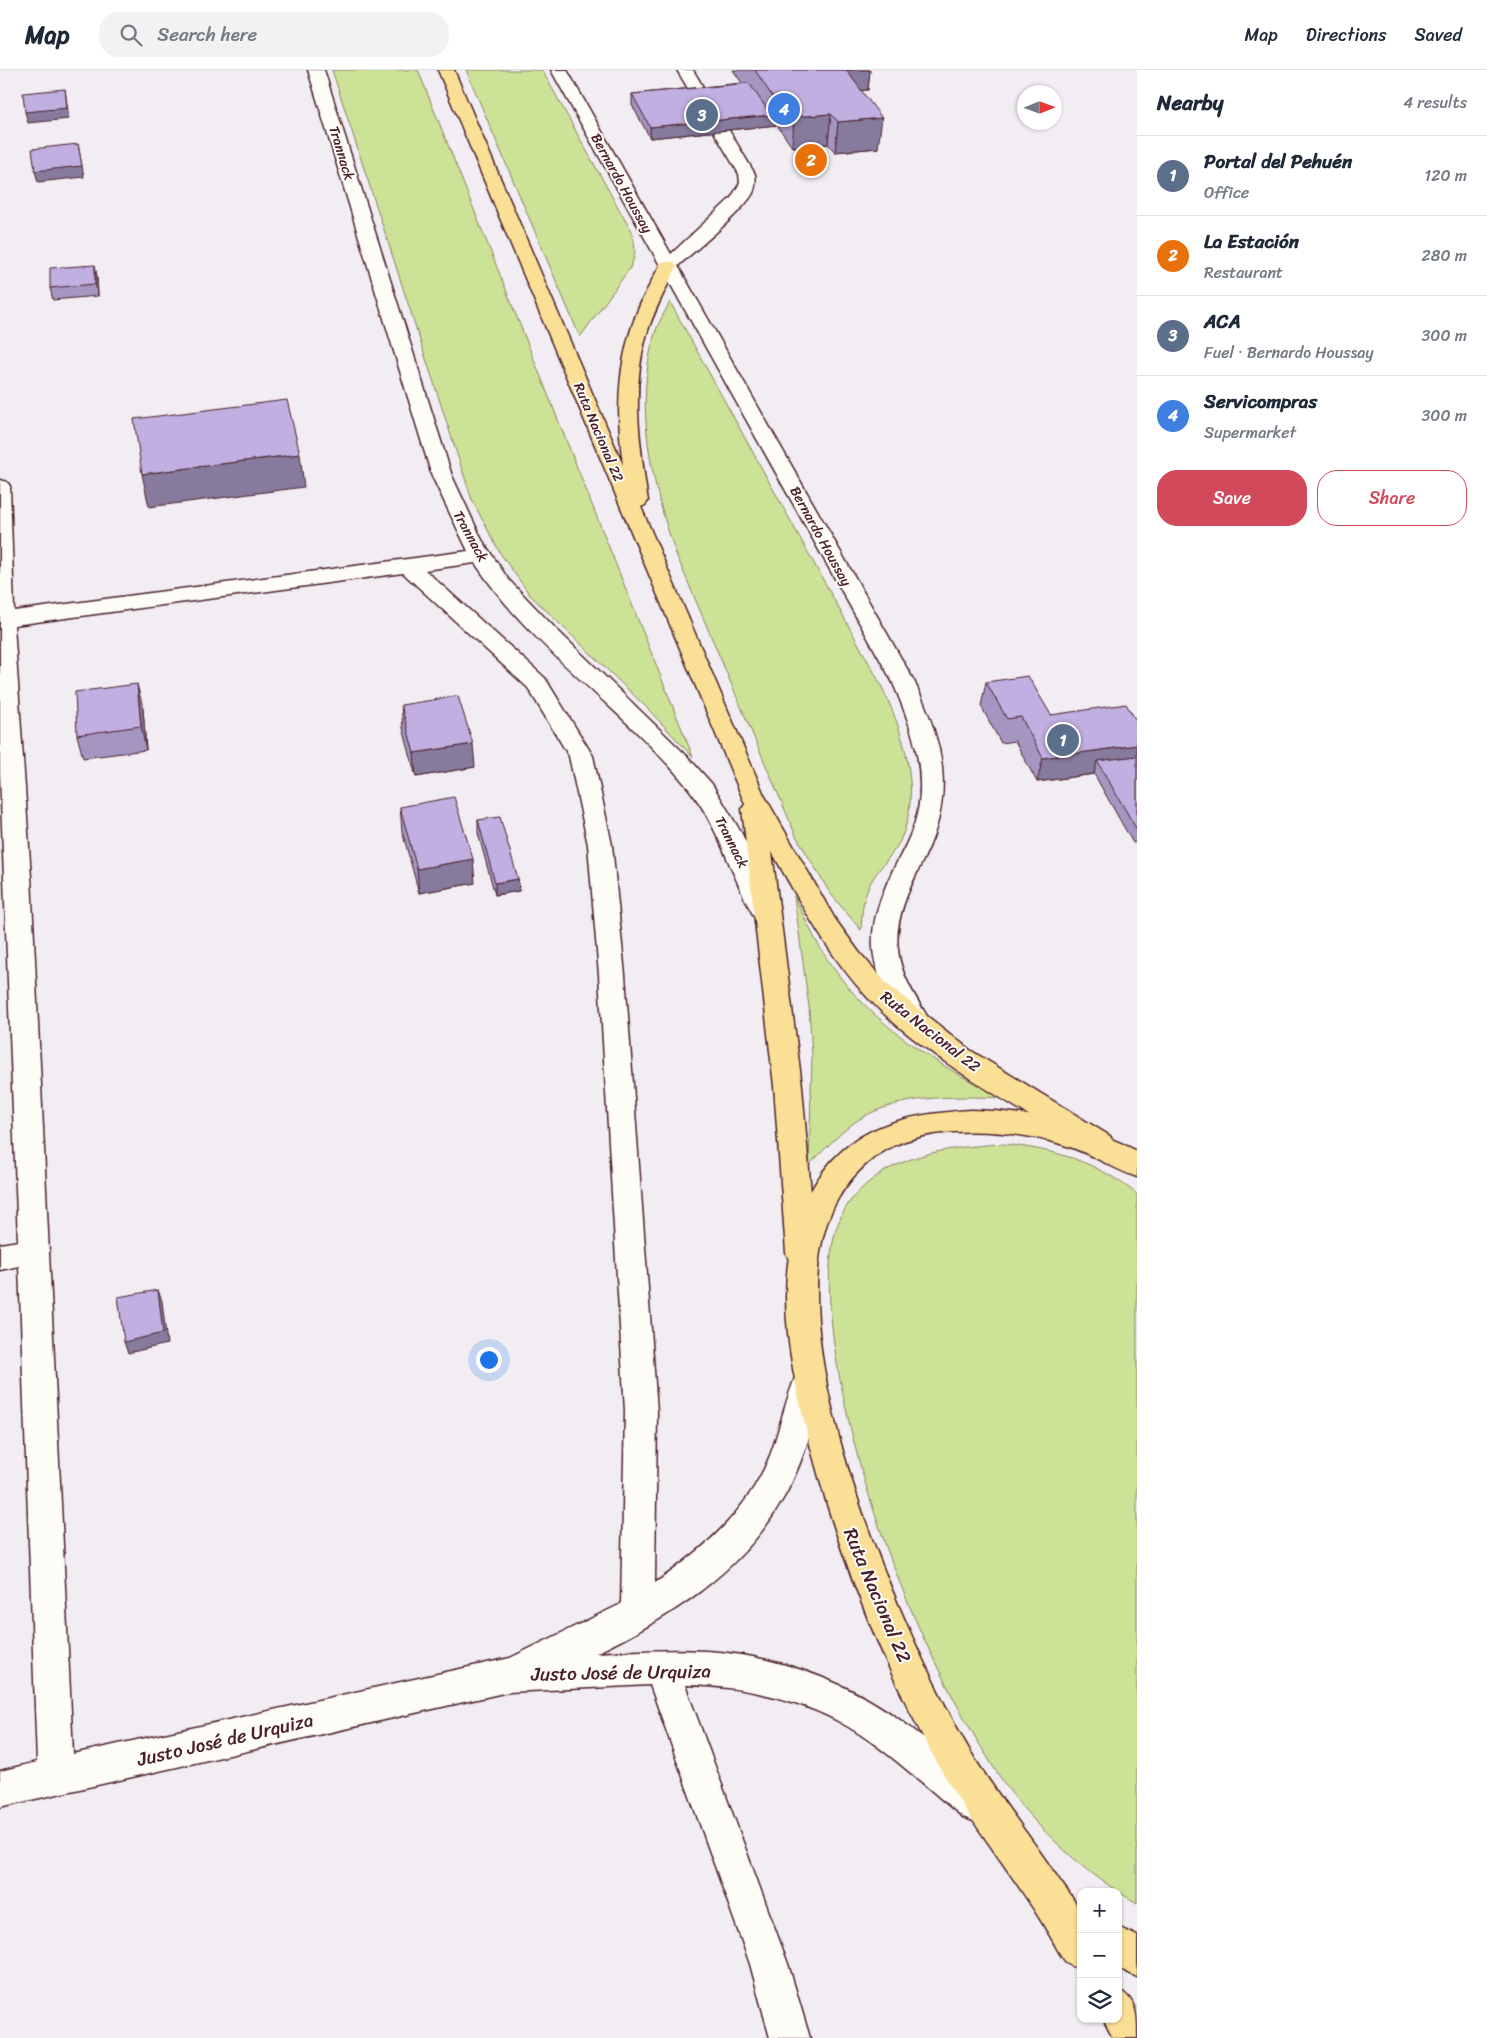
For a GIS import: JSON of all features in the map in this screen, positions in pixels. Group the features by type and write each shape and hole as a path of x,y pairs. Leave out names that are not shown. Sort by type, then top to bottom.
{"main road":[{"name":"Ruta Nacional 22","path":"446,70 752,795 826,926 850,959 879,992 919,1026 968,1062 1137,1165"},
{"path":"644,539 629,423 629,378 637,338 650,302 668,266"},
{"name":"Ruta Nacional 22","path":"752,795 792,1110 803,1280"},
{"name":"Ruta Nacional 22","path":"1077,1944 1037,1880 991,1816 950,1750 876,1595 845,1513 810,1379 802,1330 803,1280 808,1232 826,1194 852,1158 890,1135 926,1125 973,1120 1019,1123 1064,1133 1106,1147"},
{"name":"Ruta Nacional 22","path":"1037,1880 1077,1918"},
{"path":"1122,1949 1137,1958"},
{"path":"1122,2015 1136,2038"}],"street":[{"name":"Trannack","path":"316,70 442,476 458,516 480,556 511,596 651,734 702,789 723,822 743,860 768,920"},
{"name":"Bernardo Houssay","path":"559,70 903,682 917,711 928,745 933,780 930,811 921,840 888,908 884,931 884,953 891,976 919,1026"},
{"path":"668,266 737,202 745,192 748,183 744,164 685,70"},
{"path":"0,486 1,620 9,878 34,1250 56,1776"},
{"path":"1,620 480,556"},
{"path":"408,566 537,683 581,756 600,845 616,1025 641,1411 638,1614"},
{"path":"0,1257 34,1250"},
{"name":"Justo José de Urquiza","path":"508,1675 587,1641 638,1614 688,1579 735,1539 768,1493 790,1446 810,1379"},
{"path":"661,1667 769,1964 790,2038"},
{"name":"Justo José de Urquiza","path":"0,1789 508,1675 661,1667 707,1668 753,1674 801,1687 849,1708 887,1732 991,1816"}],"green space":[{"path":"332,70 418,70 693,757 647,708 530,595 500,553 472,500"},
{"path":"466,70 542,70 630,229 635,249 630,268 580,337"},
{"path":"670,302 880,683 896,720 907,760 910,781 910,802 907,822 900,841 868,888 863,903 861,930 830,893 796,836 676,554 667,528 648,445 646,389 655,333"},
{"path":"794,896 818,944 854,994 899,1035 924,1053 949,1069 1003,1098 944,1097 904,1102 885,1107 851,1125 809,1165 812,1055 809,1007"},
{"path":"1002,1144 1021,1146 1073,1158 1121,1182 1137,1194 1137,1903 1122,1894 1122,1888 1112,1888 1100,1879 1045,1832 1002,1780 972,1732 919,1628 896,1574 859,1462 845,1406 835,1351 830,1294 831,1253 841,1216 851,1200 866,1185 900,1163 940,1151"}],"building":[{"path":"755,70 846,70 882,118 838,122 831,114 794,117 780,95 772,96"},
{"path":"749,83 771,115 650,127 632,94"},
{"path":"65,89 67,108 25,112 23,93"},
{"path":"78,144 82,166 35,171 32,149"},
{"path":"95,265 95,284 50,288 50,268"},
{"path":"287,400 300,454 142,474 134,419"},
{"path":"1028,676 1051,715 1126,704 1137,722 1137,745 1043,758 1021,717 1007,719 986,682"},
{"path":"137,684 141,726 77,735 75,692"},
{"path":"458,696 473,744 414,753 401,705"},
{"path":"1137,756 1137,830 1097,761"},
{"path":"454,797 473,859 417,869 400,807"},
{"path":"500,817 518,879 495,883 478,820"},
{"path":"158,1290 163,1333 124,1342 118,1297"}],"place":[{"name":"Servicompras","path":"784,109"},
{"name":"ACA","path":"702,115"},
{"name":"La Estación","path":"811,160"},
{"name":"Portal del Pehuén","path":"1063,740"}]}
